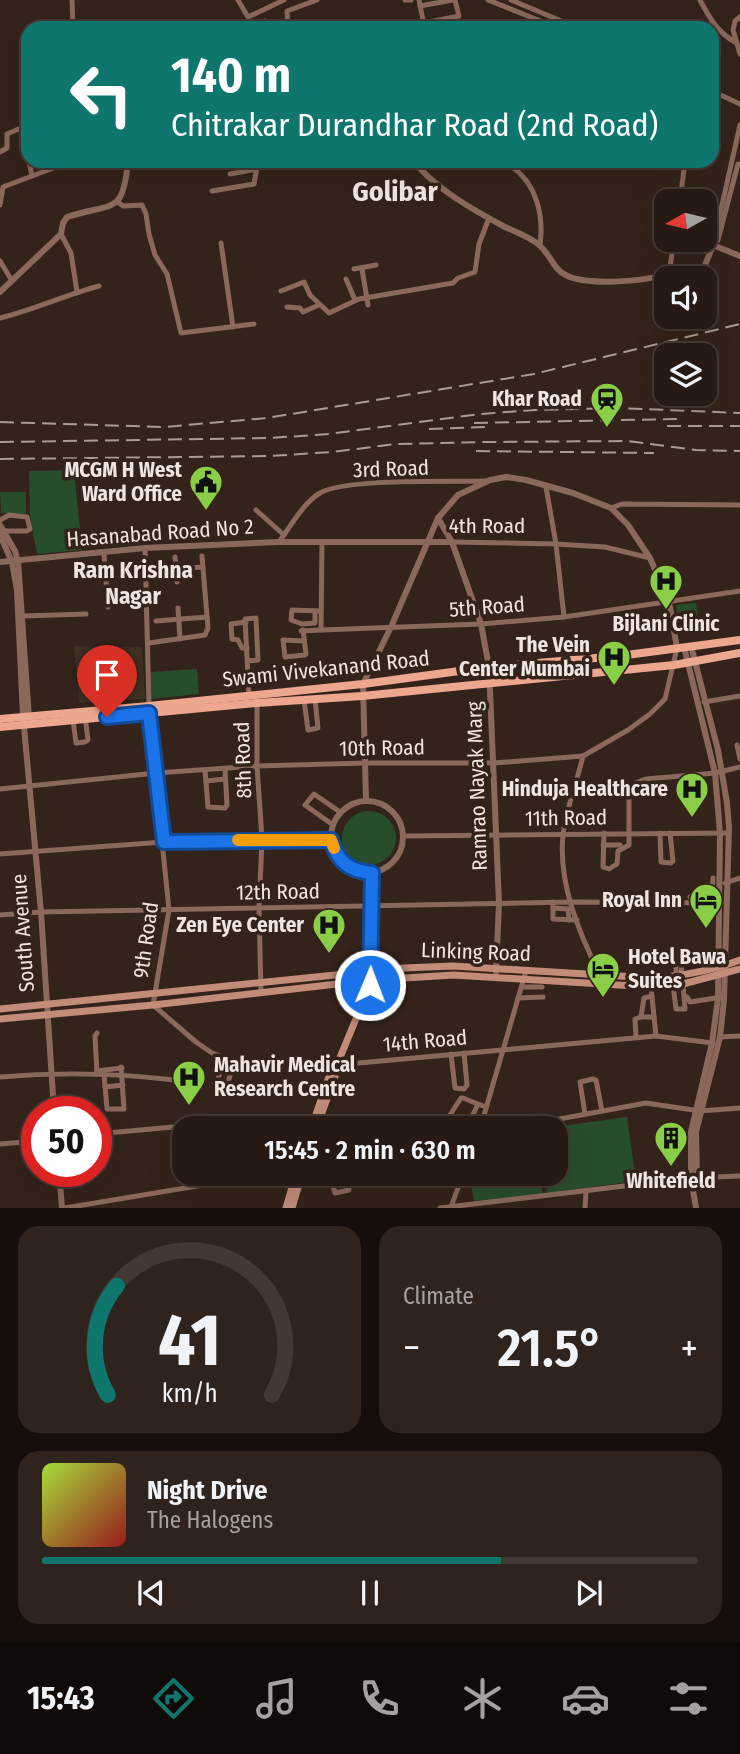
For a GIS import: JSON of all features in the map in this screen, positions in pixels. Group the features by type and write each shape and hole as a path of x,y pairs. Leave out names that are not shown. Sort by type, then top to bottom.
{"main road":[{"name":"Swami Vivekanand Road","path":"279,697 489,667 740,640"},
{"name":"Swami Vivekanand Road","path":"0,727 257,695 304,700 362,696 674,664 740,653"},
{"name":"Swami Vivekanand Road","path":"0,719 26,723 73,720 85,715"},
{"name":"Linking Road","path":"721,971 740,960"},
{"name":"Linking Road","path":"371,979 453,966 496,969 528,982 600,975 682,980"},
{"name":"Linking Road","path":"0,1009 154,995 454,975 528,982 648,987 673,985 682,980 740,969"},
{"path":"317,1116 330,1074 335,1069 371,979"},
{"name":"Linking Road","path":"0,1019 153,1005 260,989"},
{"path":"286,1208 292,1186"},
{"path":"292,1208 298,1186"}],"street":[{"path":"72,0 73,21"},
{"path":"238,0 248,17 284,0"},
{"path":"288,21 287,10 317,0"},
{"path":"424,21 420,3 454,0 459,16 442,21"},
{"path":"488,0 540,21"},
{"path":"511,0 561,21"},
{"path":"700,0 713,21"},
{"path":"740,17 735,21 735,42 740,54"},
{"path":"719,30 735,42"},
{"path":"719,94 740,104"},
{"path":"718,231 736,164 740,125"},
{"path":"0,152 7,148 8,134 21,128"},
{"path":"30,168 32,176"},
{"path":"0,205 2,188 53,168"},
{"path":"0,292 61,234 67,217 118,202 125,188 127,168"},
{"path":"420,168 430,180 489,218 540,245 556,269 564,275 605,283 654,276"},
{"path":"513,168 533,191 541,215 540,245"},
{"path":"682,189 684,168"},
{"path":"212,191 254,184 257,169 230,174"},
{"path":"118,202 123,206 142,205 155,255 167,274 181,333 254,324"},
{"path":"281,291 303,281 310,295 329,313 355,300 368,301 449,285 458,278 475,272 479,244 489,218"},
{"path":"61,234 71,253 77,292"},
{"path":"220,243 233,327"},
{"path":"718,244 740,256"},
{"path":"0,261 12,281"},
{"path":"354,269 376,265"},
{"path":"362,269 368,301"},
{"path":"346,279 355,300"},
{"path":"0,318 99,286"},
{"path":"287,307 303,312 319,304"},
{"path":"366,800 363,684 438,519 458,495 487,481 506,477 573,493 611,508 628,525 650,558 669,602 706,702 718,772 720,833 715,879 721,997 716,1040 691,1132 696,1208"},
{"name":"3rd Road","path":"279,542 305,507 321,493 347,485 487,481"},
{"path":"547,487 564,617"},
{"path":"611,508 622,504 740,505"},
{"path":"256,510 284,535"},
{"path":"9,515 27,517 29,520 30,529 27,531 1,528 9,515"},
{"name":"Ramrao Nayak Marg","path":"438,519 452,542 481,624 489,667 499,903 496,978"},
{"path":"1,528 15,561 23,616 26,723"},
{"name":"Hasanabad Road No 2","path":"0,562 145,548 279,542 322,543"},
{"path":"266,551 267,543"},
{"path":"304,629 315,622 318,611 322,543"},
{"name":"4th Road","path":"322,543 556,544 605,547 650,558"},
{"name":"9th Road","path":"145,548 149,710 169,910 153,1005"},
{"path":"104,554 108,607"},
{"path":"149,643 205,635 208,628 202,556"},
{"path":"175,557 177,582"},
{"path":"15,561 26,723"},
{"path":"152,571 203,567"},
{"name":"5th Road","path":"304,629 481,624 564,617 740,591"},
{"path":"178,608 180,639"},
{"path":"304,629 291,621 291,611 318,611"},
{"path":"318,611 321,630"},
{"path":"23,616 86,614"},
{"path":"156,621 207,617"},
{"path":"247,648 241,648 238,640 232,640 231,624 246,622 246,618 256,618 258,660 247,662"},
{"name":"8th Road","path":"246,622 247,662 257,695 257,766 262,839 260,989"},
{"path":"304,629 305,655 285,657 283,639 304,641"},
{"path":"246,640 257,639"},
{"name":"10th Road","path":"0,789 257,766 494,763 583,757 650,715 665,699 674,664 684,647"},
{"path":"689,660 697,703 727,803 727,883 717,898"},
{"path":"697,703 740,696"},
{"path":"304,700 308,730 318,728 315,699"},
{"path":"73,720 76,743 85,743 88,740 85,715"},
{"name":"South Avenue","path":"26,723 53,1096"},
{"path":"737,745 739,755"},
{"path":"583,757 563,834 563,867 586,947 603,984"},
{"path":"614,846 615,833 635,783 646,779 718,772 740,767"},
{"path":"205,770 208,807 225,808 225,769"},
{"path":"206,781 225,779"},
{"path":"333,825 305,805 313,794 337,810"},
{"path":"326,821 337,810 366,800 384,805 398,818 404,836 400,853 388,867 372,873 357,872 344,865 335,854 331,840 337,810"},
{"path":"614,846 615,833"},
{"path":"614,846 629,845 615,833"},
{"name":"11th Road","path":"404,836 615,833 669,836 729,833"},
{"path":"661,836 662,862 672,862 669,836"},
{"path":"0,854 164,842 331,840"},
{"path":"371,979 372,873"},
{"path":"715,879 727,883 740,878"},
{"path":"690,898 717,898"},
{"name":"12th Road","path":"0,915 499,903 553,905 571,902 717,898"},
{"path":"569,920 568,909 553,905 553,919 569,920 577,920"},
{"path":"677,956 688,1001 721,997"},
{"path":"673,985 676,1009 685,1009 682,980"},
{"path":"528,982 542,987"},
{"path":"528,982 529,998"},
{"path":"484,1116 518,998 528,982"},
{"path":"648,987 656,1034"},
{"path":"698,992 700,1000"},
{"path":"518,998 543,997"},
{"path":"640,1017 644,998 649,997"},
{"name":"14th Road","path":"153,1005 196,1042 228,1062 335,1069 452,1054 656,1034 716,1040 740,1036"},
{"path":"636,1036 635,1019 654,1017"},
{"path":"97,1033 95,1036 102,1073 108,1086 107,1109 125,1107 122,1070"},
{"path":"452,1054 457,1089 467,1087 464,1053"},
{"path":"453,1065 465,1064"},
{"path":"102,1073 122,1070"},
{"path":"0,1077 122,1070 174,1080"},
{"path":"584,1111 580,1082 593,1079 596,1080 601,1108"},
{"path":"108,1086 123,1085"},
{"path":"450,1116 461,1098 486,1107"},
{"path":"562,1116 646,1103 698,1111 740,1108"},
{"path":"472,1116 478,1104"},
{"path":"112,1133 172,1129"},
{"path":"0,1143 21,1142"},
{"path":"440,1208 740,1176"},
{"path":"61,1187 63,1208 196,1186"},
{"path":"333,1186 335,1193 349,1190 348,1186"},
{"path":"451,1207 459,1186"},
{"path":"585,1208 586,1191"}],"shaded area":[{"path":"74,646 142,647 145,699 79,703"}],"green space":[{"path":"74,470 82,550 37,554 30,517 29,471"},
{"path":"0,492 26,492 26,514 1,513"},
{"path":"696,603 698,620 678,623 676,605"},
{"path":"197,669 199,694 151,699 151,672"},
{"path":"369,811 388,819 396,838 388,857 369,865 350,857 342,838 350,819"},
{"path":"627,1117 636,1181 547,1193 546,1186 568,1186 568,1125"},
{"path":"471,1186 541,1186 543,1194 474,1201"}],"railway":[{"path":"0,422 164,427 267,418 534,374 740,324"},
{"path":"0,442 270,438 329,434 480,414 535,410 618,408 740,413"},
{"path":"474,423 677,419"},
{"path":"667,426 740,426"},
{"path":"429,429 485,427"},
{"path":"0,459 270,456 396,444 487,442 627,441 696,450 740,451"},
{"path":"476,451 654,453"}],"slow traffic":[{"path":"238,840 331,840 334,848"}],"place":[{"name":"Khar Road","path":"607,429"},
{"name":"MCGM H West Ward Office","path":"206,512"},
{"name":"Bijlani Clinic","path":"666,611"},
{"name":"The Vein Center Mumbai","path":"614,687"},
{"name":"Hinduja Healthcare","path":"692,819"},
{"name":"Royal Inn","path":"706,930"},
{"name":"Zen Eye Center","path":"329,955"},
{"name":"Hotel Bawa Suites","path":"603,999"},
{"name":"Mahavir Medical Research Centre","path":"189,1107"},
{"name":"Whitefield","path":"671,1168"}],"district":[{"name":"Golibar","path":"395,191"},
{"name":"Ram Krishna Nagar","path":"133,583"}],"route":[{"path":"107,717 149,713 164,842 331,840 335,854 344,865 357,872 372,873 370,985"}]}
